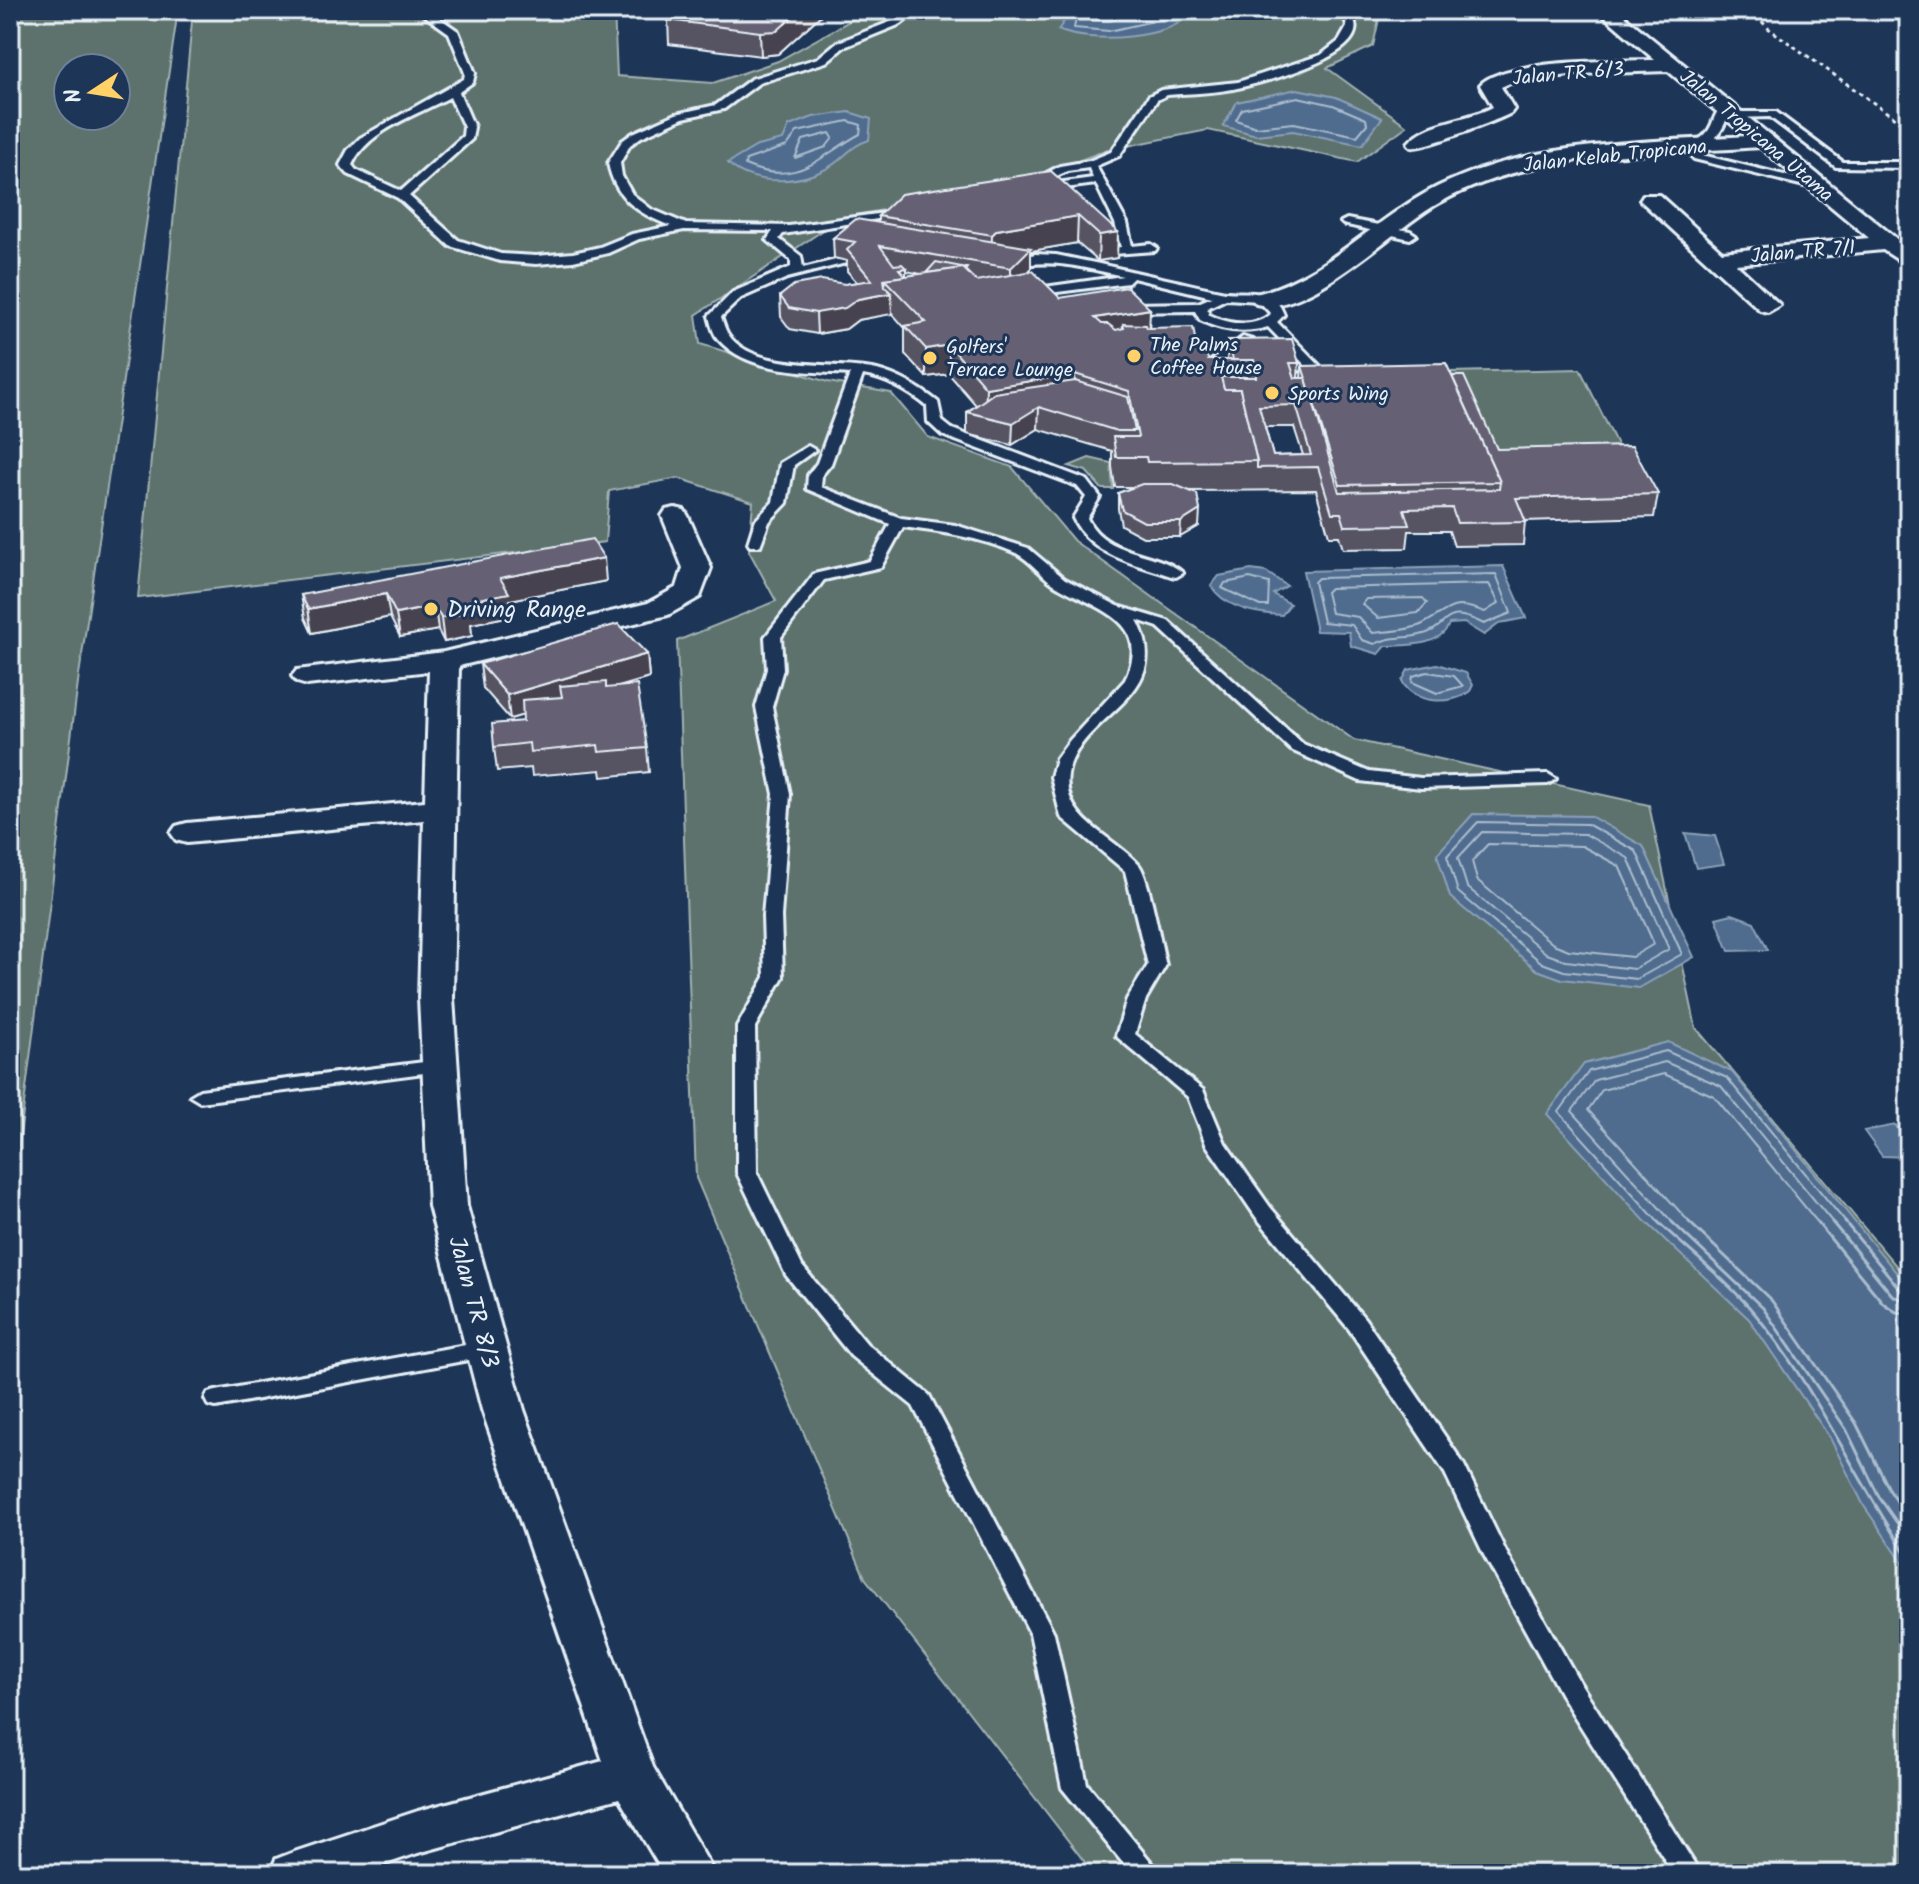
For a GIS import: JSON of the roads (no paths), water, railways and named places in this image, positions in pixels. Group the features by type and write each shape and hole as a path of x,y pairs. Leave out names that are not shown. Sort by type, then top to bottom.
{"street":[{"name":"Jalan Tropicana Utama","path":"1606,10 1909,260"},
{"name":"Jalan TR 6/3","path":"1418,143 1445,129 1489,117 1504,109 1491,91 1490,85 1496,80 1533,72 1674,65"},
{"name":"Jalan Kelab Tropicana","path":"1271,311 1382,229 1450,188 1515,166 1769,146"},
{"name":"Jalan Kelab Tropicana","path":"1376,263 1452,205 1517,179 1564,168 1694,152"},
{"name":"Jalan TR 7/1","path":"1651,200 1768,305"},
{"name":"Jalan TR 7/1","path":"1718,259 1888,243"},
{"path":"1271,311 1311,304 1356,279"},
{"path":"307,676 444,661 658,609 690,591 697,568 675,516"},
{"name":"Jalan TR 8/3","path":"444,661 436,998 448,1206 503,1410 631,1774 690,1874"},
{"path":"187,833 442,809"},
{"path":"294,1874 418,1832 631,1774"}],"lane":[{"path":"422,10 453,31 470,73 469,80 405,114 348,157 346,165 352,172 402,196 454,243 500,257 536,260 573,257 604,250 636,236 684,227 785,228 867,222 915,213"},
{"path":"684,227 639,209 621,189 614,163 626,143 680,116 720,107 755,81 822,60 840,45 898,22 913,10"},
{"path":"1103,185 1021,191 1057,171 1091,164 1118,151 1153,98 1165,92 1239,85 1325,57 1343,43 1352,27 1351,20 1340,10"},
{"path":"402,196 468,137 469,127 453,91"},
{"path":"1817,186 1694,152 1718,131 1728,112 1772,114 1840,165 1909,165"},
{"path":"1091,164 1103,185 1127,249"},
{"path":"1031,198 1057,190"},
{"path":"1347,222 1410,235"},
{"path":"785,228 773,240 799,264 792,272 727,301 715,316 720,334 738,350 765,361 884,376 928,401 935,410 935,422 947,432 1082,483 1093,497 1080,518 1086,531 1113,549 1176,573"},
{"path":"1110,252 1151,248"},
{"path":"1073,263 1092,256"},
{"path":"1007,265 1046,258 1186,285 1271,311 1316,368 1313,375 1296,378"},
{"path":"775,279 848,261"},
{"path":"1012,291 1031,293 1138,277"},
{"path":"1115,309 1200,307 1223,296"},
{"path":"1200,307 1207,326 1249,327 1271,311"},
{"path":"1231,377 1221,373 1216,364 1245,342 1249,327"},
{"path":"858,371 824,464 815,475 814,489 898,522 955,529 1023,551 1060,582 1115,608 1163,624 1297,747 1366,777 1421,783 1548,779"},
{"path":"755,543 762,521 780,503 787,463 808,450 842,417"},
{"path":"808,450 824,464"},
{"path":"898,522 876,564 819,577 773,637 775,669 764,707 782,794 772,916 774,977 746,1027 747,1173 793,1270 859,1350 921,1401 1042,1633 1075,1788 1148,1874"},
{"path":"1115,608 1128,617 1138,636 1139,667 1132,682 1064,759 1059,777 1067,813 1133,869 1157,965 1140,996 1130,1007 1125,1036 1196,1094 1216,1144 1263,1212 1357,1324 1455,1469 1496,1555 1570,1688 1688,1874"},
{"path":"200,1096 440,1066"},
{"path":"216,1399 487,1349"}],"water":[{"path":"1072,10 1194,10 1169,28 1109,38 1058,30"},
{"path":"1297,89 1336,97 1382,118 1362,145 1293,131 1256,135 1223,126 1237,102"},
{"path":"849,112 871,119 869,140 814,174 767,180 739,171 728,163 757,146 783,140 789,126 813,117"},
{"path":"1503,566 1526,618 1500,623 1484,635 1464,623 1449,624 1445,632 1431,641 1386,646 1379,654 1351,646 1349,632 1316,631 1303,571"},
{"path":"1251,570 1266,572 1287,586 1273,594 1290,604 1282,615 1233,605 1211,586 1219,576"},
{"path":"1437,664 1466,673 1473,685 1470,691 1453,699 1433,700 1407,689 1402,681 1408,670"},
{"path":"1473,814 1590,816 1643,846 1694,957 1639,988 1562,979 1537,970 1450,897 1437,854"},
{"path":"1685,833 1715,836 1724,864 1696,868"},
{"path":"1732,914 1754,922 1768,950 1729,951 1716,918"},
{"path":"1668,1042 1732,1072 1909,1288 1909,1572 1864,1506 1830,1438 1749,1319 1644,1220 1547,1114 1584,1064"},
{"path":"1896,1125 1909,1157 1882,1156 1864,1131"}],"place":[{"name":"The Palms Coffee House","path":"1134,356"},
{"name":"Golfers' Terrace Lounge","path":"930,358"},
{"name":"Sports Wing","path":"1272,393"},
{"name":"Driving Range","path":"431,609"}]}
